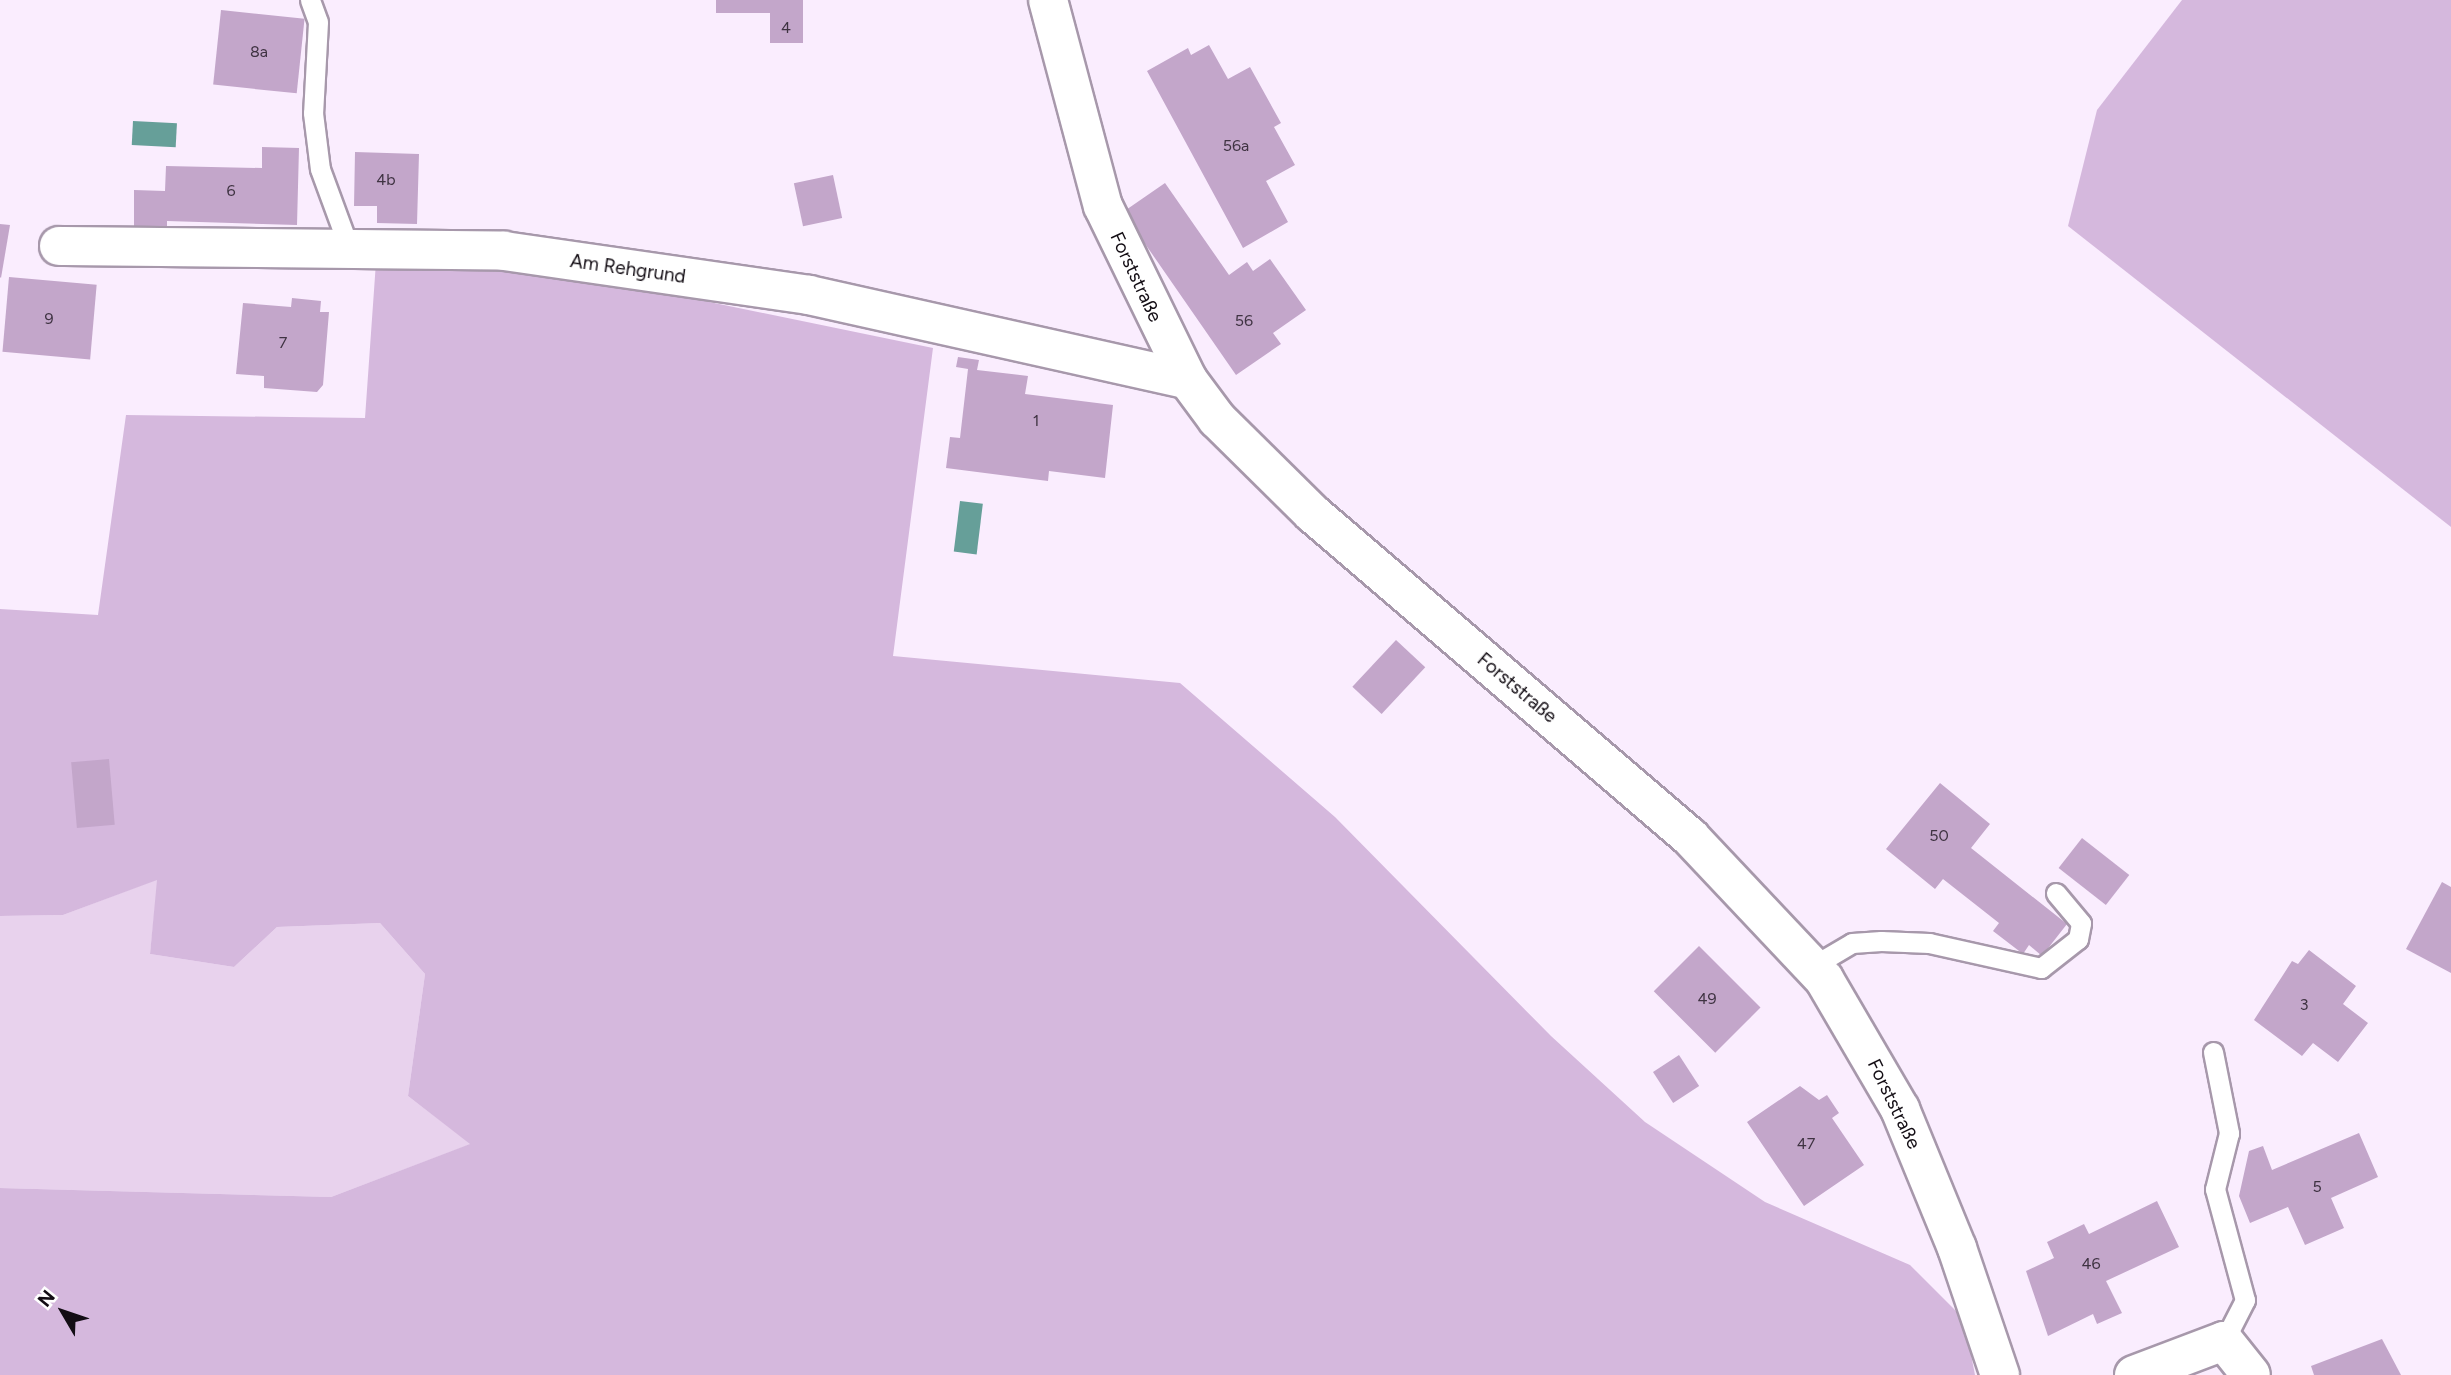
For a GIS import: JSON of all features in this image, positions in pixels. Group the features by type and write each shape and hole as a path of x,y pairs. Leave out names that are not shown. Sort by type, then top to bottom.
{"street":[{"name":"Forststraße","path":"1048,0 1103,206 1188,380 1285,487 1691,838 1814,966 1899,1109 1957,1248 2000,1375"},
{"name":"Am Rehgrund","path":"59,246 504,251 809,295 1188,380"},
{"path":"2134,1375 2224,1341 2250,1375"}],"lane":[{"path":"310,0 318,22 313,113 320,169 349,248"},
{"path":"1814,966 1852,943 1881,942 1928,943 2041,968 2078,939 2081,923 2056,892"},
{"path":"2213,1052 2229,1133 2215,1189 2245,1300 2224,1341"}],"shaded area":[{"path":"2182,0 2451,0 2451,527 2068,226 2097,110"},
{"path":"133,121 177,123 176,147 132,145"},
{"path":"434,261 593,278 933,348 893,656 1180,683 1335,817 1551,1036 1645,1122 1765,1202 1910,1265 1964,1319 1975,1375 0,1375 0,1188 331,1197 470,1144 408,1096 425,974 380,923 277,927 234,967 150,954 157,880 63,915 0,916 0,609 98,615 126,415 365,418 376,262"},
{"path":"960,501 983,504 977,554 954,552"},
{"path":"158,879 150,954 234,967 277,927 380,923 425,974 408,1096 471,1144 331,1197 0,1188 0,916 63,915"}],"building":[{"path":"716,0 803,0 803,43 770,43 770,13 716,13"},
{"path":"221,10 305,19 297,93 213,85"},
{"path":"1209,45 1228,79 1250,67 1281,123 1274,127 1295,165 1266,181 1288,222 1243,248 1147,71 1188,48 1191,55"},
{"path":"262,147 299,148 297,225 167,221 167,235 134,234 134,190 165,191 166,166 262,168"},
{"path":"355,152 419,154 417,224 377,223 377,206 354,206"},
{"path":"833,175 842,218 803,226 794,183"},
{"path":"1165,183 1229,275 1247,262 1253,271 1270,259 1306,310 1273,333 1281,344 1236,375 1123,212"},
{"path":"0,224 10,225 1,278 0,277"},
{"path":"9,277 97,285 90,359 2,352"},
{"path":"292,298 321,301 320,312 329,312 323,385 317,392 264,388 264,376 236,374 243,303 291,307"},
{"path":"958,357 979,360 977,370 1028,376 1025,394 1113,405 1105,478 1049,471 1048,481 946,468 950,437 960,438 968,369 956,367"},
{"path":"1396,640 1425,667 1382,714 1352,687"},
{"path":"109,759 115,825 77,828 71,762"},
{"path":"1940,783 1990,824 1971,848 2067,924 2042,956 2029,945 2023,954 1993,931 1999,923 1943,879 1935,889 1886,849"},
{"path":"2082,838 2129,875 2106,905 2059,868"},
{"path":"2442,882 2451,887 2451,973 2406,949"},
{"path":"1699,946 1761,1008 1715,1053 1654,991"},
{"path":"2309,950 2356,986 2343,1004 2368,1023 2338,1062 2313,1043 2302,1056 2254,1020 2292,961 2298,964"},
{"path":"1679,1055 1699,1086 1673,1103 1653,1072"},
{"path":"1800,1086 1819,1100 1827,1095 1839,1113 1832,1118 1864,1165 1804,1206 1747,1122"},
{"path":"2359,1133 2378,1177 2331,1198 2344,1228 2305,1245 2288,1207 2250,1223 2239,1196 2249,1151 2263,1146 2272,1170"},
{"path":"2157,1201 2179,1247 2106,1281 2122,1313 2097,1324 2093,1314 2048,1336 2026,1271 2054,1258 2047,1242 2084,1224 2089,1234"},
{"path":"2382,1339 2401,1375 2314,1375 2311,1366"}]}
